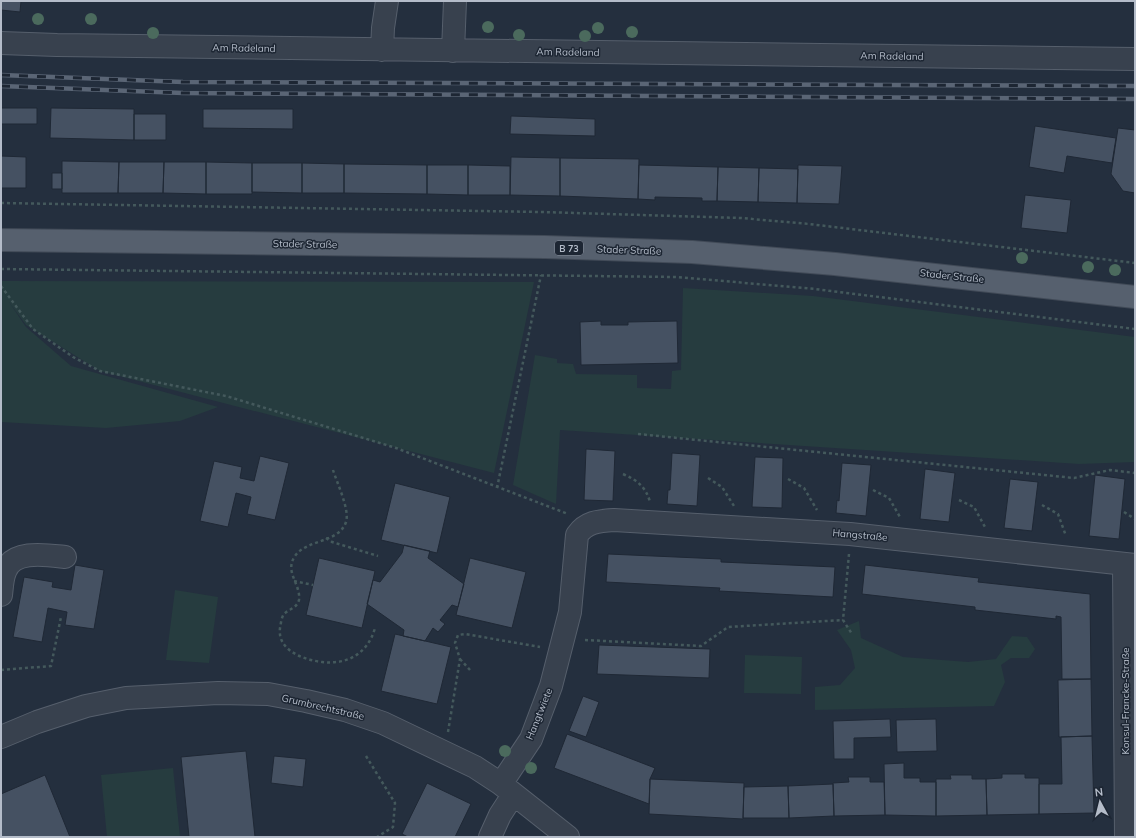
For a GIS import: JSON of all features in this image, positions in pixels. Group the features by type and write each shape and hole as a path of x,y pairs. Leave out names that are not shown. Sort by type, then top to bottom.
{"main road":[{"name":"Stader Straße","path":"1,240 545,247 692,252 835,264 1135,297"}],"street":[{"path":"382,50 386,1"},
{"path":"453,51 455,1"},
{"name":"Am Radeland","path":"1,43 382,50 1135,59"},
{"name":"Hangstraße","path":"585,526 590,523 603,521 828,532 991,548 1129,565"},
{"name":"Hangtwiete","path":"490,837 500,814 507,790 531,739 551,686 563,645 570,612 577,535 585,526"},
{"path":"1,595 5,572 10,563 18,559 46,555 65,557"},
{"name":"Konsul-Francke-Straße","path":"1126,837 1129,565"},
{"name":"Grumbrechtstraße","path":"1,737 37,722 86,706 126,698 211,693 254,694 306,701 345,710 383,723 475,766 568,837"}],"path":[{"path":"1,203 542,212 741,218 809,224 1135,263"},
{"path":"1,269 676,277 815,289 1135,329"},
{"path":"497,488 541,275"},
{"path":"1,286 33,329 73,358 100,371 226,396 396,448 497,488 569,514 585,526"},
{"path":"638,434 1074,478 1110,470 1135,473"},
{"path":"333,470 348,510 347,517 341,530 305,548 295,557 291,568 299,599 297,605 284,615 279,632 282,641 291,652 302,658 321,662 344,661 353,658 366,648 375,628"},
{"path":"623,474 637,480 648,494 657,523"},
{"path":"708,478 722,486 733,505 735,527"},
{"path":"788,479 804,488 828,532"},
{"path":"873,490 889,498 900,517 903,539"},
{"path":"959,500 974,507 984,523 991,548"},
{"path":"1042,505 1058,514 1066,532 1067,557"},
{"path":"1124,512 1135,519"},
{"path":"850,534 843,620 852,634"},
{"path":"326,538 332,542 378,556"},
{"path":"294,581 312,585"},
{"path":"1,670 51,666 61,617"},
{"path":"470,670 460,659 455,643 458,635 464,634 563,645 701,646 728,627 843,620"},
{"path":"445,752 460,659"},
{"path":"366,756 394,803 393,827 377,837"}],"green space":[{"path":"1,281 534,282 494,473 100,371 26,325 9,302 26,327 71,366 218,407 180,421 106,428 1,422"},
{"path":"683,288 813,296 1135,337 1135,462 1079,464 560,430 556,504 513,485 535,355 557,359 557,363 573,364 576,374 637,375 637,388 671,389 672,371 681,370"},
{"path":"175,590 218,597 209,663 166,660"},
{"path":"859,621 861,638 903,657 968,662 996,659 1012,636 1027,637 1035,649 1029,658 1011,658 1001,665 1005,682 994,706 815,710 815,687 840,685 855,668 851,650 837,630"},
{"path":"745,655 802,657 801,694 744,693"},
{"path":"173,768 180,837 107,837 101,775"}],"building":[{"path":"1,1 21,1 20,12 1,10"},
{"path":"1,108 37,108 37,124 1,124"},
{"path":"51,108 134,109 134,140 50,138"},
{"path":"203,109 293,109 293,129 203,128"},
{"path":"134,114 166,114 166,140 134,140"},
{"path":"511,116 595,119 595,136 510,134"},
{"path":"1035,126 1116,138 1112,163 1067,156 1064,173 1029,167"},
{"path":"1118,128 1135,130 1135,193 1123,191 1111,174"},
{"path":"1,156 26,157 26,188 1,188"},
{"path":"511,157 560,158 560,196 510,195"},
{"path":"560,158 639,159 638,199 560,196"},
{"path":"62,161 119,162 118,193 62,193"},
{"path":"119,162 164,162 163,193 118,193"},
{"path":"164,162 206,162 206,194 163,193"},
{"path":"206,162 252,163 252,194 206,194"},
{"path":"252,163 302,163 302,193 252,192"},
{"path":"302,163 344,164 344,193 302,193"},
{"path":"344,164 427,165 427,194 344,193"},
{"path":"427,165 468,165 468,195 427,194"},
{"path":"468,165 510,166 510,195 468,195"},
{"path":"639,165 718,167 717,201 702,201 702,198 655,197 655,200 638,199"},
{"path":"798,165 842,166 839,204 797,203"},
{"path":"718,167 759,168 758,202 717,201"},
{"path":"759,168 798,169 797,203 758,202"},
{"path":"52,173 62,173 62,189 52,189"},
{"path":"1025,195 1071,200 1067,233 1021,228"},
{"path":"601,321 601,325 628,325 628,322 677,321 678,363 581,365 580,322"},
{"path":"586,449 615,451 613,501 584,500"},
{"path":"672,453 700,455 697,506 667,504 668,490 670,490"},
{"path":"260,456 289,463 275,520 247,514 251,497 236,493 228,527 200,521 214,461 242,467 240,478 254,481"},
{"path":"755,457 783,458 782,508 752,507"},
{"path":"842,463 871,465 866,516 836,513 837,500 839,501"},
{"path":"925,469 955,473 949,522 920,519"},
{"path":"1095,475 1125,479 1119,539 1089,536"},
{"path":"1010,479 1038,482 1032,531 1004,528"},
{"path":"395,483 450,497 437,553 381,540"},
{"path":"404,545 430,551 428,558 464,584 458,607 452,605 440,620 445,624 438,632 433,628 425,641 403,636 404,630 367,604 373,580 380,582 402,553"},
{"path":"608,554 721,559 721,562 835,567 833,597 719,591 720,588 606,582"},
{"path":"319,558 375,571 362,628 306,615"},
{"path":"470,558 526,572 512,628 456,615"},
{"path":"75,565 104,570 94,629 65,625 67,612 48,608 42,642 13,637 24,577 53,582 52,587 71,590"},
{"path":"865,565 979,578 978,582 1090,594 1091,679 1062,679 1061,617 1056,616 1056,619 975,610 975,607 862,594"},
{"path":"395,634 451,647 437,704 381,691"},
{"path":"599,645 710,649 709,678 597,674"},
{"path":"1091,679 1092,736 1059,737 1058,680"},
{"path":"583,696 599,702 586,737 569,731"},
{"path":"890,719 891,737 854,738 854,759 834,759 833,721"},
{"path":"936,719 937,751 897,752 896,720"},
{"path":"567,734 655,768 650,779 649,804 554,768"},
{"path":"1092,736 1094,813 1039,814 1039,784 1062,784 1061,737"},
{"path":"246,751 255,837 189,837 181,757"},
{"path":"274,756 306,759 303,787 271,783"},
{"path":"904,763 904,778 920,778 920,782 936,782 936,816 885,815 884,764"},
{"path":"1002,774 1025,774 1025,778 1039,778 1039,814 987,815 986,779 1002,778"},
{"path":"45,775 70,837 1,837 1,794"},
{"path":"950,775 972,775 972,779 986,779 987,815 936,816 936,779 951,779"},
{"path":"848,777 870,777 870,782 884,782 885,815 834,816 833,783 849,782"},
{"path":"650,779 744,783 743,819 649,814"},
{"path":"427,783 471,804 455,837 408,837 402,834"},
{"path":"833,784 834,816 789,818 788,786"},
{"path":"788,786 789,818 743,818 744,787"}],"railway":[{"path":"1,75 183,82 1135,86"},
{"path":"1,86 183,93 1135,99"}]}
